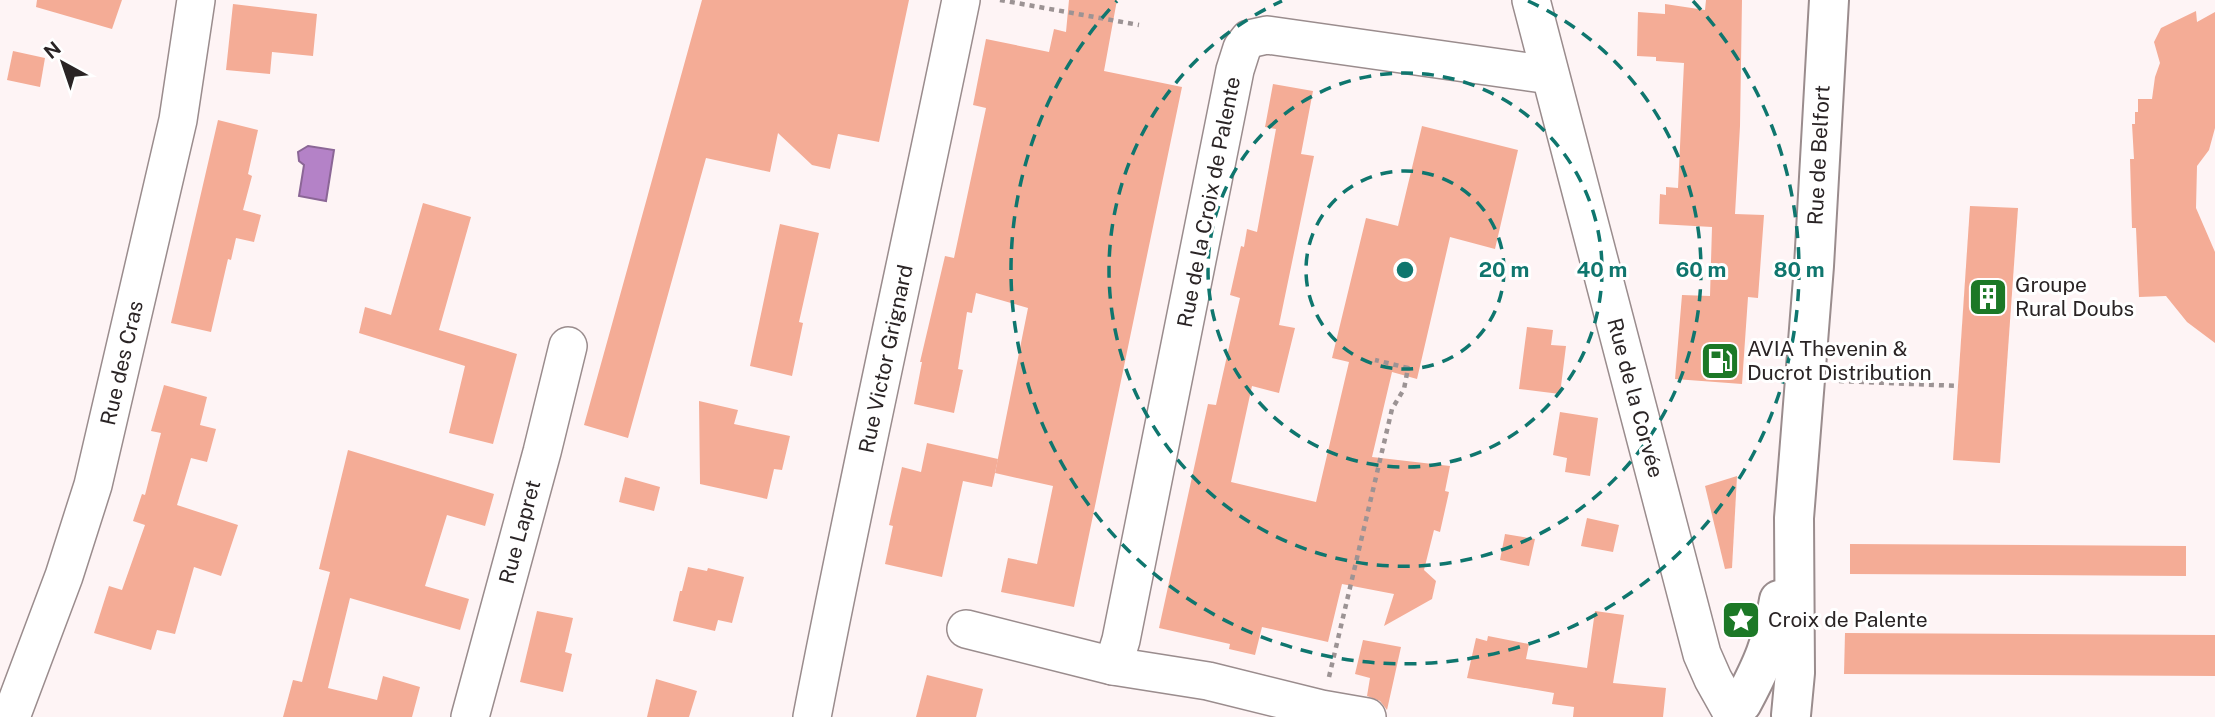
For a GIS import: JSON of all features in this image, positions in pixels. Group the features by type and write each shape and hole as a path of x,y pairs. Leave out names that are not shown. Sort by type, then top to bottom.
{"main road":[{"name":"Rue de Belfort","path":"1792,716 1795,673 1794,518 1814,265 1829,0"},
{"name":"Rue de Belfort","path":"1733,710 1765,661 1774,632 1794,518"},
{"path":"1733,710 1755,699 1782,706 1792,716"}],"street":[{"name":"Rue des Cras","path":"11,717 64,576 93,485 173,144 196,0"},
{"name":"Rue Victor Grignard","path":"812,717 837,584 961,0"},
{"name":"Rue de la Corvée","path":"1531,0 1702,654 1713,679 1733,710"},
{"name":"Rue de la Croix de Palente","path":"1114,666 1235,70 1242,48 1249,39 1268,35 1550,75"},
{"name":"Rue Lapret","path":"470,717 568,346"},
{"path":"966,629 1114,666 1208,681 1321,709 1367,717"}],"path":[{"path":"999,0 1139,25"},
{"path":"1321,709 1392,409 1404,389 1408,368 1376,360"},
{"path":"1835,380 1959,386"}],"shaded area":[{"path":"308,146 334,150 326,201 299,196 304,165 299,161 298,152"}],"building":[{"path":"37,0 122,0 112,29 36,7"},
{"path":"702,0 909,0 879,142 838,134 830,169 812,165 778,133 770,172 706,158 628,438 584,425"},
{"path":"1069,0 1117,0 1104,71 1182,87 1074,607 1001,592 1008,558 1037,564 1053,486 995,473 1028,308 976,293 972,313 967,312 958,369 963,370 954,413 914,404 920,362 945,256 954,258 986,108 973,105 986,39 1049,52 1054,29 1066,32"},
{"path":"1706,0 1742,0 1740,126 1735,214 1764,215 1758,298 1748,297 1742,384 1675,379 1682,295 1710,296 1712,227 1659,224 1660,194 1666,195 1666,187 1678,188 1684,63 1656,61 1656,57 1637,56 1638,12 1665,14 1665,4 1705,10"},
{"path":"233,4 317,14 313,56 272,52 270,74 226,70"},
{"path":"2196,11 2197,22 2215,12 2215,128 2209,150 2197,166 2196,208 2215,252 2215,343 2187,322 2166,296 2139,297 2136,228 2132,228 2132,124 2135,124 2135,112 2138,112 2138,99 2152,99 2160,63 2154,42 2161,28"},
{"path":"13,51 45,58 40,87 7,80"},
{"path":"1273,84 1313,91 1301,154 1314,156 1279,325 1295,328 1279,393 1252,386 1231,482 1316,502 1349,362 1332,358 1366,218 1398,226 1422,126 1518,150 1495,249 1450,237 1417,379 1392,372 1372,457 1450,466 1445,491 1449,492 1440,532 1434,530 1424,570 1436,581 1432,599 1384,626 1394,594 1342,584 1328,642 1262,627 1255,655 1229,649 1230,644 1159,628 1208,404 1216,405 1240,298 1230,295 1241,246 1244,247 1247,229 1257,232 1276,129 1265,127"},
{"path":"218,120 258,130 248,174 252,176 243,210 261,215 254,242 236,238 231,260 228,259 211,332 171,323"},
{"path":"423,203 471,217 439,330 517,354 493,444 449,433 465,366 359,333 365,307 391,315"},
{"name":"Groupe Rural Doubs","path":"1970,206 2018,208 2000,463 1953,460"},
{"path":"780,224 819,233 799,322 803,323 792,376 750,366"},
{"path":"1527,327 1553,330 1551,345 1566,346 1560,394 1519,389"},
{"path":"164,385 207,397 200,425 216,429 207,462 191,458 177,505 238,525 221,576 194,567 175,634 157,630 151,650 94,633 109,586 122,590 145,525 133,521 142,494 145,495 161,433 151,431"},
{"path":"699,401 738,410 734,424 790,436 782,470 774,469 767,499 700,484"},
{"path":"1560,412 1598,418 1590,476 1565,472 1567,458 1553,455"},
{"path":"927,443 998,459 992,487 963,481 942,577 885,564 893,526 889,525 902,467 921,472"},
{"path":"348,450 494,494 485,526 447,515 425,586 469,599 460,630 350,598 328,688 377,700 383,676 420,687 412,717 283,717 293,680 302,682 330,572 319,569"},
{"path":"1737,476 1732,568 1725,569 1705,486"},
{"path":"625,477 660,487 654,511 619,502"},
{"path":"1587,518 1619,525 1613,552 1581,546"},
{"path":"1505,534 1535,539 1529,566 1500,560"},
{"path":"1850,544 2186,546 2186,576 1850,574"},
{"path":"688,567 707,571 708,568 744,577 732,623 718,620 715,631 673,621"},
{"path":"537,611 573,618 565,652 572,654 563,692 520,682"},
{"path":"1595,611 1624,615 1613,683 1666,688 1663,717 1573,717 1574,707 1552,704 1554,693 1467,678 1476,638 1487,641 1488,636 1529,644 1526,659 1587,668"},
{"path":"1845,633 2215,635 2215,676 1844,674"},
{"path":"1363,640 1401,647 1387,710 1380,701 1367,696 1370,678 1355,674"},
{"path":"927,675 983,689 976,717 916,717"},
{"path":"656,679 697,691 689,717 647,717"}],"place":[{"name":"Groupe Rural Doubs","path":"1988,297"},
{"name":"AVIA Thevenin & Ducrot Distribution","path":"1720,361"},
{"name":"Croix de Palente","path":"1741,620"}]}
